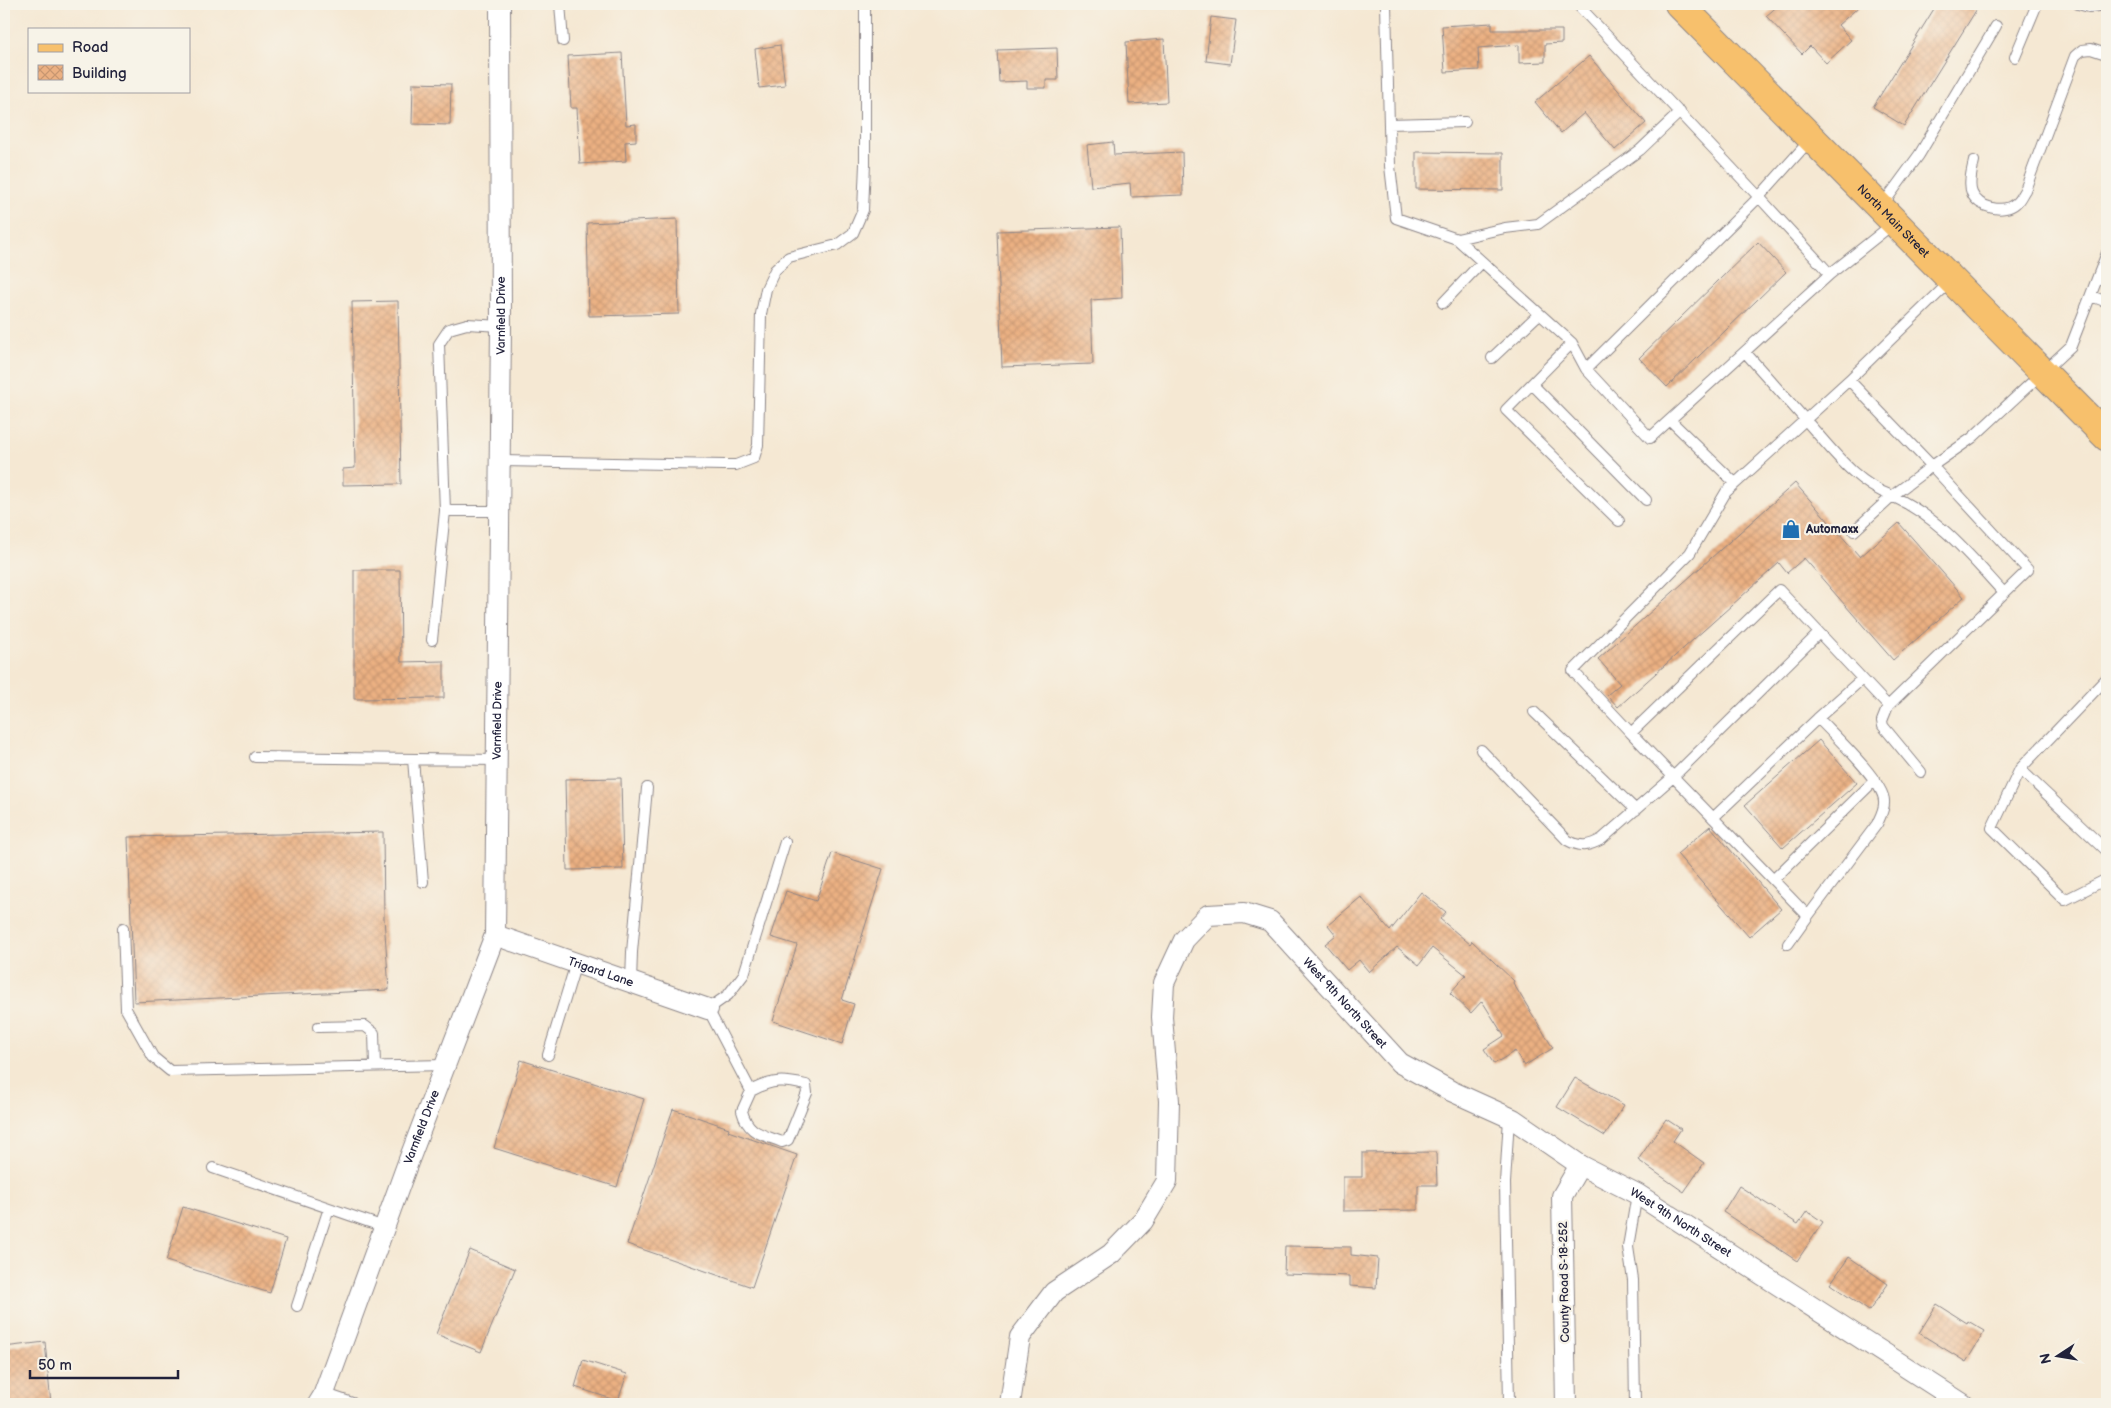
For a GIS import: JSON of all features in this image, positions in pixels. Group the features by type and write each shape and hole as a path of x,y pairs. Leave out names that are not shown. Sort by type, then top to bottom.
{"main road":[{"name":"North Main Street","path":"1679,4 2107,437"}],"street":[{"name":"Varnfield Drive","path":"321,1399 495,935 501,326 500,4"},
{"name":"West 9th North Street","path":"1010,1404 1020,1337 1054,1292 1111,1254 1143,1221 1166,1181 1169,1101 1162,1016 1164,983 1184,940 1208,915 1244,913 1270,921 1400,1063 1426,1079 1509,1118 1580,1164 1637,1194 1962,1404"},
{"name":"Trigard Lane","path":"495,935 708,1009"},
{"name":"County Road S-18-252","path":"1566,1404 1562,1196 1580,1164"}],"lane":[{"path":"560,4 563,41"},
{"path":"500,461 736,465 754,458 758,445 761,314 766,289 775,270 789,257 837,244 853,233 862,210 865,164 865,4"},
{"path":"1386,4 1390,166 1396,218 1457,239 1572,343 1586,369 1650,438 1830,274 1888,215 1919,155 1996,26"},
{"path":"1578,4 1830,274"},
{"path":"2015,57 2037,4"},
{"path":"2078,4 2089,7 2101,6"},
{"path":"1974,161 1971,176 1971,192 1978,201 1989,207 2004,210 2016,203 2025,190 2075,56 2082,50 2091,49 2107,56"},
{"path":"1457,239 1505,228 1538,224 1640,150 1680,112"},
{"path":"1389,124 1465,122"},
{"path":"1586,369 1759,197 1812,138"},
{"path":"1854,531 1892,496 1972,438 2071,346 2107,253"},
{"path":"1443,303 1482,262"},
{"path":"1808,916 1573,671 1690,553 1726,492 1849,380 1952,280"},
{"path":"2091,296 2107,302"},
{"path":"1492,358 1539,314"},
{"path":"432,640 445,511 439,344 449,329 466,324 501,326"},
{"path":"1572,343 1506,410 1619,521"},
{"path":"1745,352 1852,472 1878,491 1913,506 1942,527 2004,593"},
{"path":"1849,380 2028,570 1888,706 1883,726 1921,772"},
{"path":"1532,384 1646,500"},
{"path":"1670,420 1736,483"},
{"path":"445,511 499,511"},
{"path":"1631,733 1779,590 1888,706"},
{"path":"1481,750 1567,840 1576,845 1585,846 1602,839 1673,777 1819,633"},
{"path":"2107,678 2020,769 1992,828 2065,900 2082,894 2107,879"},
{"path":"1713,818 1862,679"},
{"path":"1534,712 1636,810"},
{"path":"1788,944 1877,824 1883,811 1884,800 1875,780 1818,718"},
{"path":"255,757 497,760"},
{"path":"413,759 423,882"},
{"path":"2020,769 2107,850"},
{"path":"1773,880 1875,780"},
{"path":"631,982 647,788"},
{"path":"751,1091 708,1009 728,995 744,974 785,842"},
{"path":"123,928 126,1009 153,1057 170,1071 445,1065"},
{"path":"548,1056 576,963"},
{"path":"318,1027 364,1026 374,1034 375,1066"},
{"path":"784,1080 806,1085 806,1093 788,1140 782,1142 752,1130 745,1121 742,1111 751,1091 763,1084 784,1080"},
{"path":"1509,1118 1504,1183 1509,1404"},
{"path":"214,1168 384,1228"},
{"path":"1635,1404 1633,1280 1628,1247 1637,1194"},
{"path":"297,1306 329,1208"},
{"path":"321,1399 355,1404"}],"building":[{"path":"1780,4 1862,4 1838,25 1851,40 1826,63 1810,46 1802,54 1766,16"},
{"path":"1937,4 1980,4 1904,126 1873,107"},
{"path":"1211,17 1236,20 1230,64 1206,61"},
{"path":"1492,23 1492,30 1562,30 1562,43 1545,44 1545,62 1519,63 1519,45 1478,48 1479,70 1445,72 1442,26"},
{"path":"1164,39 1167,102 1129,104 1126,42"},
{"path":"780,45 785,85 759,88 755,49"},
{"path":"1057,48 1058,80 1046,80 1046,88 1027,88 1027,81 999,82 997,50"},
{"path":"622,53 626,125 636,124 636,141 625,142 626,161 580,164 577,108 571,108 568,56"},
{"path":"1589,56 1646,123 1615,150 1584,113 1561,133 1535,102"},
{"path":"413,83 451,84 450,125 412,124"},
{"path":"1113,142 1114,155 1182,152 1183,195 1131,197 1130,183 1091,187 1087,145"},
{"path":"1416,152 1503,153 1503,190 1416,189"},
{"path":"677,219 679,314 589,316 587,223"},
{"path":"1120,227 1122,298 1091,300 1093,364 1002,367 997,231"},
{"path":"1758,242 1786,272 1667,387 1639,358"},
{"path":"398,301 401,484 343,485 343,469 355,468 352,302"},
{"path":"1795,483 1860,557 1899,523 1964,597 1893,660 1804,558 1787,573 1779,563 1618,707 1607,695 1620,684 1598,659"},
{"path":"354,570 400,570 401,662 444,661 444,698 354,699"},
{"path":"1819,740 1857,783 1783,848 1745,805"},
{"path":"621,778 623,869 567,870 565,779"},
{"path":"1710,826 1781,909 1749,937 1677,854"},
{"path":"383,832 384,918 389,990 134,1002 128,837"},
{"path":"832,853 883,869 842,1000 854,1004 842,1044 773,1021 797,945 771,937 786,891 816,901"},
{"path":"1421,892 1446,912 1440,919 1470,944 1472,941 1514,981 1513,983 1553,1048 1524,1066 1515,1051 1494,1064 1484,1049 1504,1036 1482,1001 1471,1013 1450,993 1466,975 1432,948 1419,965 1397,947 1369,972 1359,960 1347,970 1325,944 1336,935 1328,925 1361,897 1390,931"},
{"path":"521,1060 644,1099 617,1187 494,1148"},
{"path":"1575,1078 1624,1105 1605,1136 1557,1107"},
{"path":"673,1109 729,1128 728,1131 797,1155 752,1287 627,1244"},
{"path":"1666,1119 1681,1129 1673,1141 1704,1163 1684,1192 1638,1160"},
{"path":"1436,1152 1437,1185 1418,1185 1418,1210 1343,1211 1343,1177 1362,1177 1362,1153"},
{"path":"1739,1186 1798,1224 1807,1211 1823,1222 1797,1261 1723,1212"},
{"path":"183,1207 286,1239 270,1293 166,1261"},
{"path":"1285,1246 1351,1247 1351,1255 1378,1258 1376,1288 1350,1286 1350,1276 1284,1274"},
{"path":"470,1250 515,1269 481,1352 436,1334"},
{"path":"1849,1257 1888,1284 1869,1311 1830,1284"},
{"path":"1937,1304 1967,1323 1968,1321 1985,1331 1966,1362 1919,1333"},
{"path":"45,1342 51,1404 4,1404 4,1347"},
{"path":"583,1360 627,1374 618,1401 575,1387"}],"place":[{"name":"Automaxx","path":"1791,529"}]}
